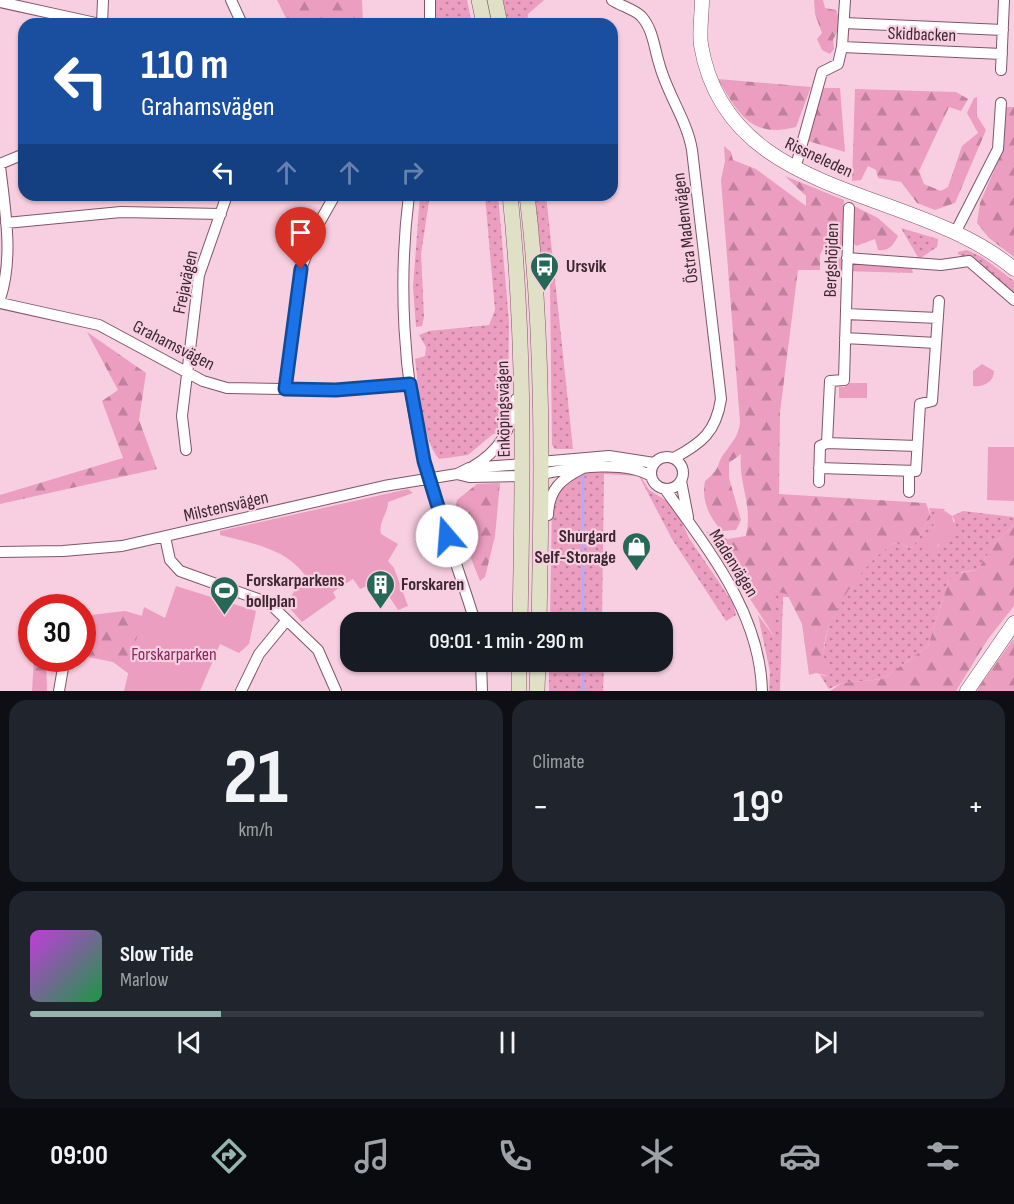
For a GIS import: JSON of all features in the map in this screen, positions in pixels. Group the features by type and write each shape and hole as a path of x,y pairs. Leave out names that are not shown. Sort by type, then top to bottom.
{"main road":[{"path":"479,0 483,18"},
{"path":"495,0 499,18"},
{"name":"Enköpingsvägen","path":"511,201 517,265 522,366 524,470 520,612"},
{"name":"Enköpingsvägen","path":"528,201 537,305 540,612"},
{"path":"524,470 540,468"},
{"path":"519,672 519,691"},
{"path":"537,691 538,672"}],"street":[{"path":"102,18 103,0"},
{"path":"231,0 239,18"},
{"path":"430,0 430,18"},
{"name":"Östra Madenvägen","path":"612,0 640,15 650,29 659,67 686,127 692,150 721,399 719,412 710,434 674,458"},
{"name":"Rissneleden","path":"702,0 700,43 709,80 722,107 740,129 765,151 795,169 956,231 995,253 1014,269"},
{"path":"795,169 822,72 838,64 842,47 845,0"},
{"path":"1001,70 1004,0"},
{"path":"0,2 73,18"},
{"name":"Skidbacken","path":"844,23 1003,30"},
{"name":"Skidbacken","path":"842,47 1002,54"},
{"path":"956,231 998,149 1001,103"},
{"path":"0,301 7,278 6,223 0,165 18,157"},
{"name":"Frejavägen","path":"186,450 182,416 185,372 199,275 225,201"},
{"path":"285,389 301,269 318,225 332,201"},
{"path":"408,201 402,287 410,384 429,477 471,612"},
{"name":"Bergshöjden","path":"819,482 820,446 827,443 830,381 844,380 849,208"},
{"path":"6,223 121,212 221,214"},
{"path":"847,258 941,265 969,261 1014,300"},
{"name":"Grahamsvägen","path":"0,301 99,325 202,381 227,388 336,390 410,384"},
{"path":"819,468 916,471 920,404 932,401 939,301"},
{"name":"Bergshöjden","path":"846,314 938,318"},
{"path":"845,338 936,343"},
{"path":"469,468 488,458 507,435 514,414 522,366"},
{"path":"827,443 917,446"},
{"path":"609,456 654,463 663,457 674,458 683,470 681,481 672,488 666,489 657,486 651,476 627,468 540,468 609,456"},
{"path":"651,476 654,463"},
{"name":"Milstensvägen","path":"457,474 469,468 524,470"},
{"path":"543,612 547,599 548,504 559,481 583,468"},
{"name":"Milstensvägen","path":"0,552 63,551 122,546 429,477 457,474 469,477 524,470"},
{"path":"909,471 909,492"},
{"name":"Madenvägen","path":"681,481 690,524"},
{"name":"Madenvägen","path":"666,489 738,597 757,650 762,691"},
{"path":"165,537 170,560 180,571 269,603 318,650 336,691"},
{"path":"241,691 259,654 286,621"},
{"path":"967,691 1014,623"},
{"path":"59,691 62,672"},
{"path":"481,672 482,691"}],"green space":[{"path":"277,0 362,0 363,18 286,18"},
{"path":"435,0 467,0 471,18 435,18"},
{"path":"503,0 544,0 528,14 528,18 507,18"},
{"path":"814,0 823,0 825,8 836,10 837,13 838,29 833,39 834,49 830,54 822,50 817,39 822,33 815,14"},
{"path":"718,79 811,87 796,127 781,130 768,129 757,126 740,112"},
{"path":"823,88 840,88 845,152 808,141"},
{"path":"855,89 956,92 968,99 961,111 949,107 919,171 924,184 941,191 948,187 962,146 978,133 967,113 974,98 977,97 977,116 986,130 955,203 935,210 917,203 901,182 878,178 876,170 868,166 861,180 852,181"},
{"path":"1005,107 1014,107 1014,257 989,238 977,223 980,203 1003,150"},
{"path":"724,146 731,152 733,160 756,169 806,206 806,196 785,176 844,200 843,244 837,248 824,247 820,255 820,270 798,270 780,412 779,494 926,503 931,517 912,548 894,543 867,566 841,602 825,641 824,659 830,674 828,676 816,673 809,675 802,624 787,594 773,591 774,636 706,531 728,539 746,536 748,524 741,454 729,463 729,478 741,520 736,530 722,531 710,514 704,495 705,481 717,469 723,455 735,438 740,422 721,180 725,161"},
{"path":"420,201 429,201 421,254 424,317 422,326 416,327 413,287"},
{"path":"485,201 499,201 509,322 508,409 501,433 493,434 468,455 439,459 428,438 422,412 415,359 425,356 426,347 419,335 429,331 489,325 495,310"},
{"path":"535,201 547,201 573,449 555,449 552,445 550,281 540,261"},
{"path":"852,205 878,218 898,236 890,247 878,250 875,239 856,246 850,239"},
{"path":"901,228 938,239 937,247 919,259"},
{"path":"967,250 982,257 1014,281 1014,295 972,261 958,254 958,252"},
{"path":"833,257 911,264 913,273 842,271 830,259"},
{"path":"87,332 146,373 139,420 157,469 0,504 0,495 123,458 102,401 118,390"},
{"path":"982,364 994,371 994,375 984,385 973,386 973,371"},
{"path":"846,383 867,383 867,398 839,398 839,387 845,387"},
{"path":"988,447 1014,447 1014,501 987,500"},
{"path":"586,470 639,473 649,490 675,508 689,538 733,603 736,615 726,621 672,539 639,476 604,474 602,612 550,612 552,502 560,486"},
{"path":"500,483 495,536 485,577 480,581 455,518 457,500 477,484"},
{"path":"408,489 413,493 388,502 380,530 381,534 398,544 388,561 394,568 408,606 398,610 379,581 360,589 353,579 333,592 336,598 302,622 286,604 305,575 297,566 288,558 266,548 220,535 220,531"},
{"path":"929,508 945,509 942,514 934,514 933,554 955,521 952,516 963,511 1014,517 1014,525 998,540 977,570 962,572 949,580 928,646 883,679 842,683 829,689 820,675 827,676 824,658 826,639 831,620 840,601 865,567 879,554 894,543 912,548 931,517"},
{"path":"945,511 952,516 956,532 950,541 938,545 937,552 929,555 922,550 922,546 933,533 934,514"},
{"path":"1014,525 1014,606 988,639 956,691 830,691 842,683 883,679 928,646 949,580 955,574 977,570 998,540"},
{"name":"Forskarparken","path":"176,586 256,611 249,644 239,653 220,644 200,691 124,691 144,607 165,618"},
{"path":"773,591 787,593 789,597 783,597 780,691 769,691 770,672 758,615 773,635"},
{"path":"125,611 160,621 133,677 113,662 96,659 96,614"},
{"path":"1014,638 1014,691 977,691 979,687"},
{"path":"33,672 46,672 47,691 32,691"},
{"path":"549,672 604,672 603,691 549,691"}],"waterway":[{"path":"583,477 583,612"},
{"path":"583,672 583,691"}],"place":[{"name":"Ursvik","path":"545,292"},
{"name":"Shurgard Self-Storage","path":"637,572"},
{"name":"Forskaren","path":"380,610"},
{"name":"Forskarparkens bollplan","path":"225,616"}],"route":[{"path":"301,269 285,389 336,390 410,384 424,461 447,536"}]}
